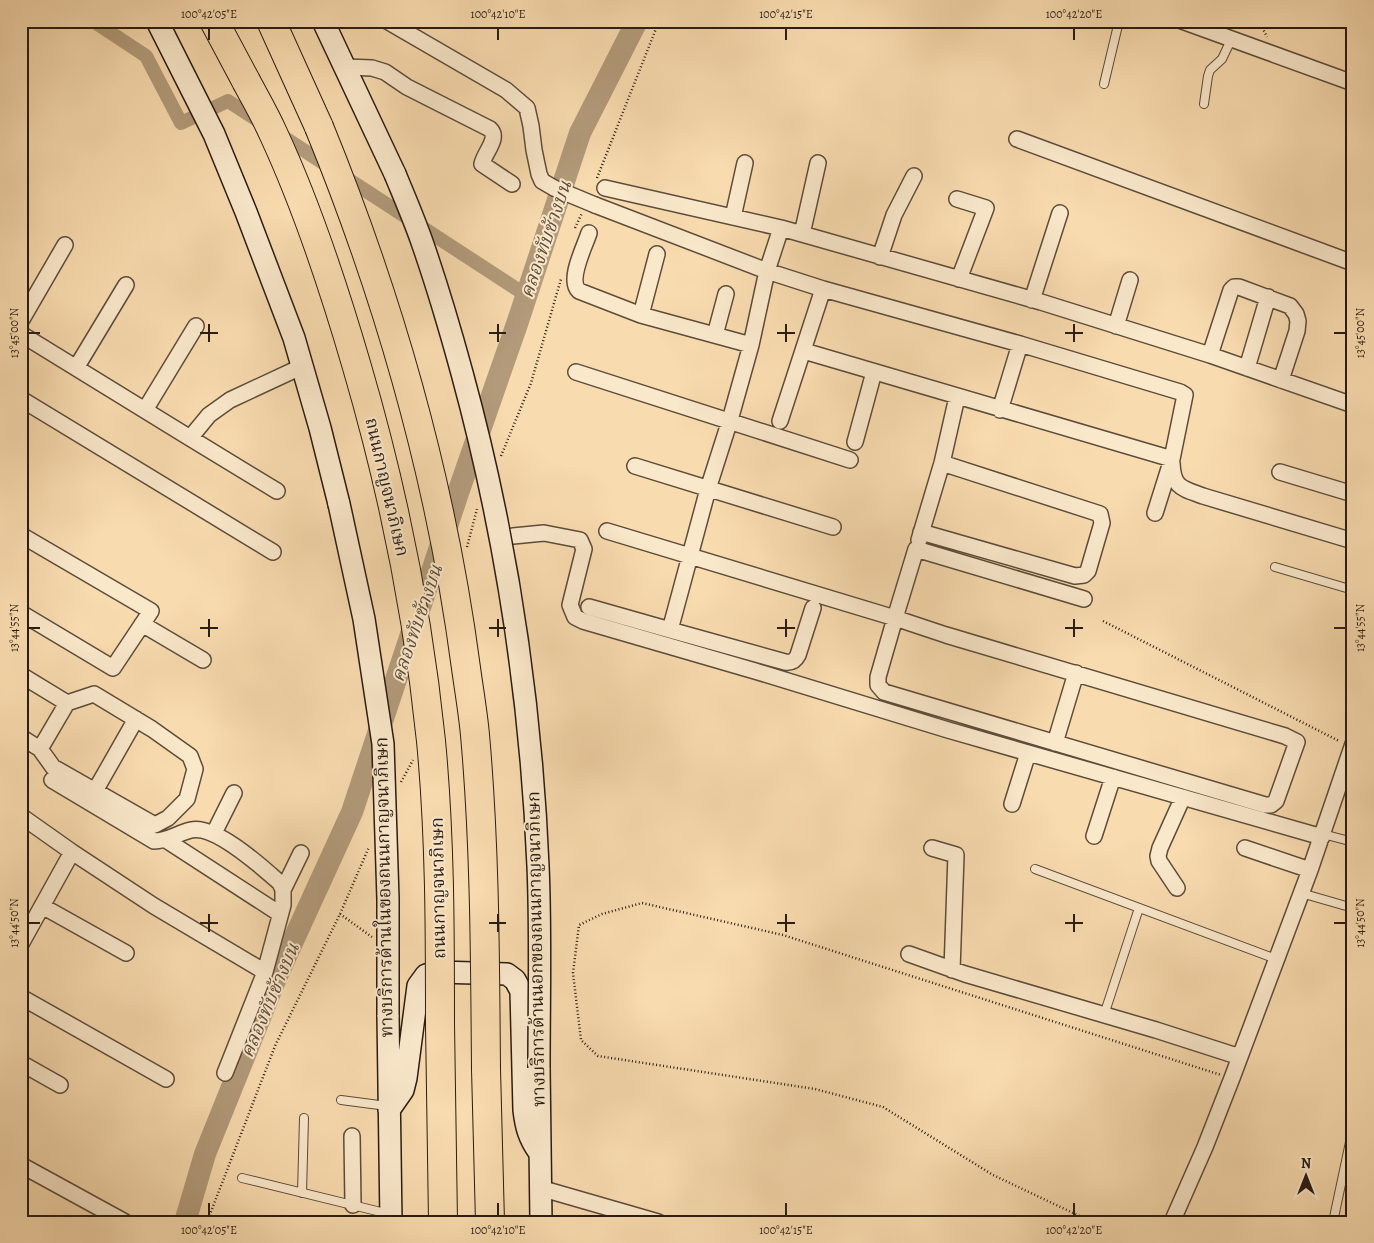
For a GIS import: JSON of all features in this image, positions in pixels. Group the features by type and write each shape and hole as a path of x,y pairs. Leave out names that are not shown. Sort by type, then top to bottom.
{"highway":[{"name":"ถนนกาญจนาภิเษก","path":"214,21 273,132 299,194 338,305 377,437 404,556 431,740 440,892 443,1222"},
{"path":"271,21 320,127 344,187 387,310 420,426 448,547 475,735 484,888 490,1222"}],"main road":[{"name":"ทางบริการด้านนอกของถนนกาญจนาภิเษก","path":"323,21 395,174 422,241 440,296 475,424 495,507 519,648 532,769 538,867 541,1222"},
{"name":"ทางบริการด้านในของถนนกาญจนาภิเษก","path":"161,28 214,134 246,212 303,366 339,504 364,618 383,744 388,899 391,1218"},
{"path":"389,1108 403,1090 418,986 426,975 439,972 507,974 515,980 521,991 524,1110 527,1129 531,1140 539,1152"}],"street":[{"path":"388,21 506,90 527,108 539,174 542,181 554,188 768,271 1184,394 1186,397 1172,459 1155,513"},
{"path":"1182,21 1353,83"},
{"path":"346,67 372,68 385,72 408,87 490,129 494,137 482,164 512,184"},
{"path":"1017,139 1353,263"},
{"path":"733,217 745,163"},
{"path":"802,234 818,163"},
{"path":"880,257 894,215 914,176"},
{"path":"605,188 781,228 960,279 1210,355 1353,405"},
{"path":"957,199 986,208 960,279"},
{"path":"1032,300 1060,213"},
{"path":"670,630 708,489 751,346 768,271 781,228"},
{"path":"589,233 574,276 576,288 579,291 641,315 751,346"},
{"path":"21,321 65,245"},
{"path":"641,315 657,254"},
{"path":"1116,326 1130,280"},
{"path":"76,368 126,285"},
{"path":"1210,355 1231,290 1234,287 1239,287 1268,297 1290,306 1296,314 1298,321 1297,331 1281,380"},
{"path":"780,421 823,288"},
{"path":"714,335 726,294"},
{"path":"1247,368 1268,297"},
{"path":"145,410 196,326"},
{"path":"21,334 277,491"},
{"path":"1000,410 1020,344"},
{"path":"804,351 1172,459"},
{"path":"190,438 209,415 230,400 303,366"},
{"path":"576,372 850,460"},
{"path":"856,442 874,372"},
{"path":"607,531 690,555 895,618 946,635 1285,736 1298,742 1276,801 1271,805 1265,805 884,692 878,686 878,677 895,618 942,463 957,397"},
{"path":"21,399 273,552"},
{"path":"1172,459 1172,478 1185,489 1353,541"},
{"path":"921,532 1075,576 1084,576 1088,571 1102,523 1100,514 942,463"},
{"path":"635,466 833,527"},
{"path":"1280,472 1353,494"},
{"path":"513,536 544,533 580,540 584,549 570,605 575,617 583,621 1028,753 1323,836"},
{"path":"21,535 151,611 113,668 21,612"},
{"path":"916,549 1084,600"},
{"path":"589,607 785,662 795,661 813,608"},
{"path":"142,624 203,660"},
{"path":"1055,743 1076,673"},
{"path":"21,675 67,703"},
{"path":"21,738 40,749 53,767 155,825 168,818 187,799 195,769 190,756 136,719 94,694 67,703 40,749"},
{"path":"96,791 136,719"},
{"path":"1172,1222 1205,1146 1240,1057 1323,836 1352,745"},
{"path":"1012,804 1028,753"},
{"path":"1094,836 1113,777"},
{"path":"52,780 154,841 166,840 191,830 200,829 214,833 225,839 280,883 283,890 283,905 265,972 225,1073"},
{"path":"214,833 234,793"},
{"path":"1177,888 1159,861 1158,856 1183,797"},
{"path":"21,816 154,906 265,972"},
{"path":"166,840 280,914"},
{"path":"932,848 956,855 952,970"},
{"path":"1244,848 1310,870"},
{"path":"21,944 32,913 72,852"},
{"path":"283,890 301,853"},
{"path":"32,913 126,953"},
{"path":"909,954 952,970 1240,1057"},
{"path":"21,997 166,1079"},
{"path":"21,1063 60,1085"},
{"path":"352,1136 353,1205"},
{"path":"21,1165 101,1216 125,1222"},
{"path":"540,1188 658,1222"}],"lane":[{"path":"1104,84 1120,21"},
{"path":"1204,104 1210,70 1222,59 1231,40"},
{"path":"1275,567 1353,590"},
{"path":"1323,836 1353,842"},
{"path":"1036,869 1276,959"},
{"path":"1301,893 1353,908"},
{"path":"1104,1015 1139,908"},
{"path":"342,1100 389,1108"},
{"path":"302,1193 304,1118"},
{"path":"1333,1222 1353,1128"},
{"path":"242,1178 353,1205 391,1218"}],"path":[{"path":"1246,21 1262,27 1265,21"},
{"path":"1102,621 1352,745"},
{"path":"1092,1222 993,1174 883,1108 815,1088 598,1056 581,1040 573,973 579,925 602,914 642,903 774,933 1232,1078"}],"waterway":[{"path":"93,21 146,56 181,123 228,101 526,295"},
{"name":"คลองทับช้างบน","path":"185,1222 205,1154 276,978 352,812 580,133 637,21"}]}
